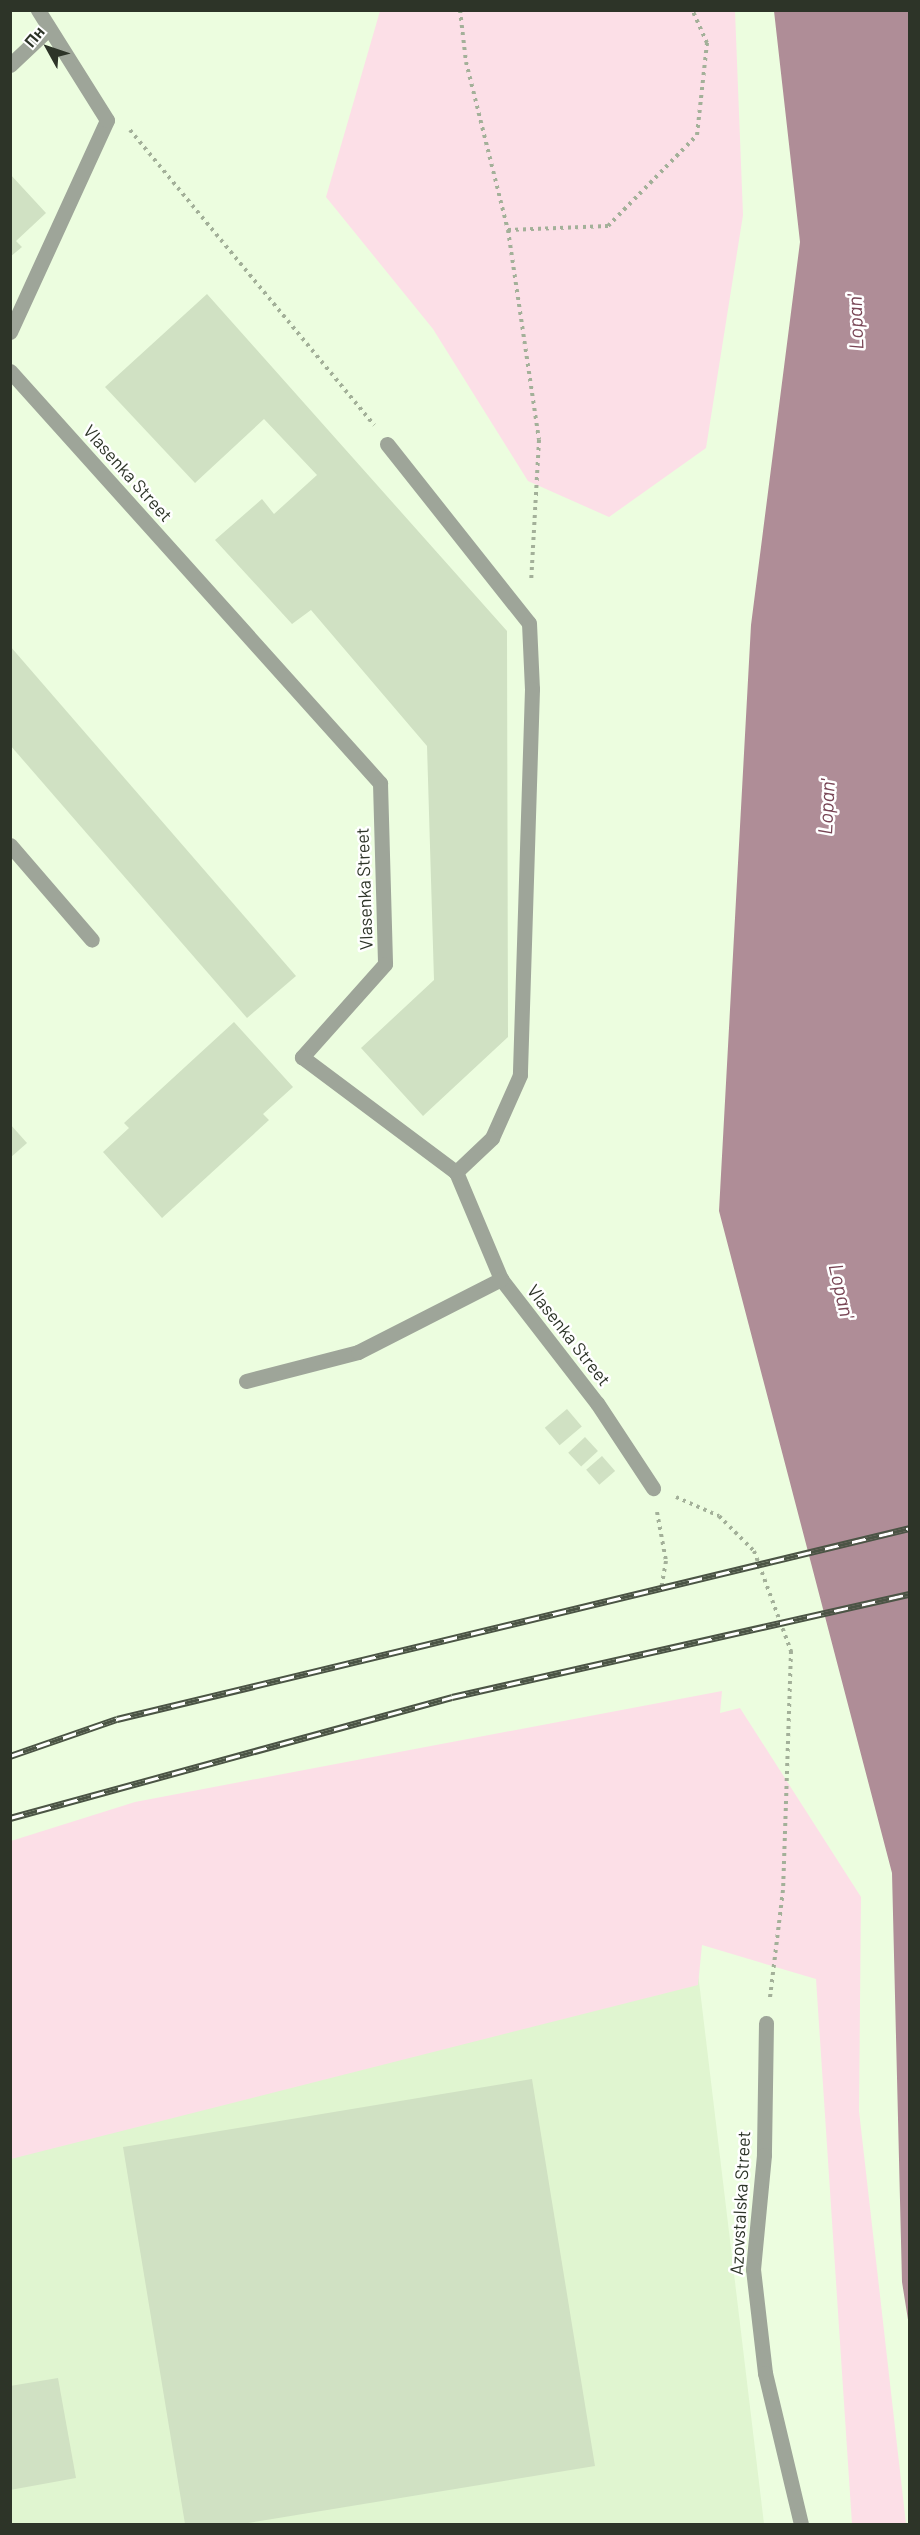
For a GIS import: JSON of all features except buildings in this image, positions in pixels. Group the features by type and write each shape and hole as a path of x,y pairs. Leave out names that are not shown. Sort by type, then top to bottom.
{"street":[{"path":"10,332 107,120 47,30 38,10"},
{"path":"10,65 47,30"},
{"name":"Vlasenka Street","path":"10,371 380,783 385,964 302,1057 456,1172 501,1279 597,1403 653,1488"},
{"path":"383,438 529,624 532,689 520,1075 492,1138 456,1172"},
{"path":"10,845 92,940"},
{"path":"246,1381 358,1352 501,1279"},
{"name":"Azovstalska Street","path":"766,2023 764,2155 753,2269 765,2373 801,2524"}],"path":[{"path":"460,10 466,62 508,230 539,440 529,624"},
{"path":"508,230 608,226 697,135 707,43 692,10"},
{"path":"123,121 383,438"},
{"path":"653,1488 666,1561 661,1588"},
{"path":"653,1488 719,1516 754,1551 791,1651 783,1890 766,2023"}],"shaded area":[{"path":"380,11 735,11 743,215 706,448 609,517 528,481 433,329 326,197"},
{"path":"722,1691 720,1713 740,1708 861,1897 859,2111 906,2524 852,2524 816,1979 702,1945 698,1985 11,2159 11,1841 135,1802"},
{"path":"697,1965 764,2524 11,2524 11,2147"}],"water":[{"name":"Lopan'","path":"774,11 909,11 909,2326 902,2282 892,1873 719,1211 751,625 800,242"}],"railway":[{"path":"10,1756 117,1719 910,1528"},
{"path":"10,1818 452,1697 910,1594"}]}
